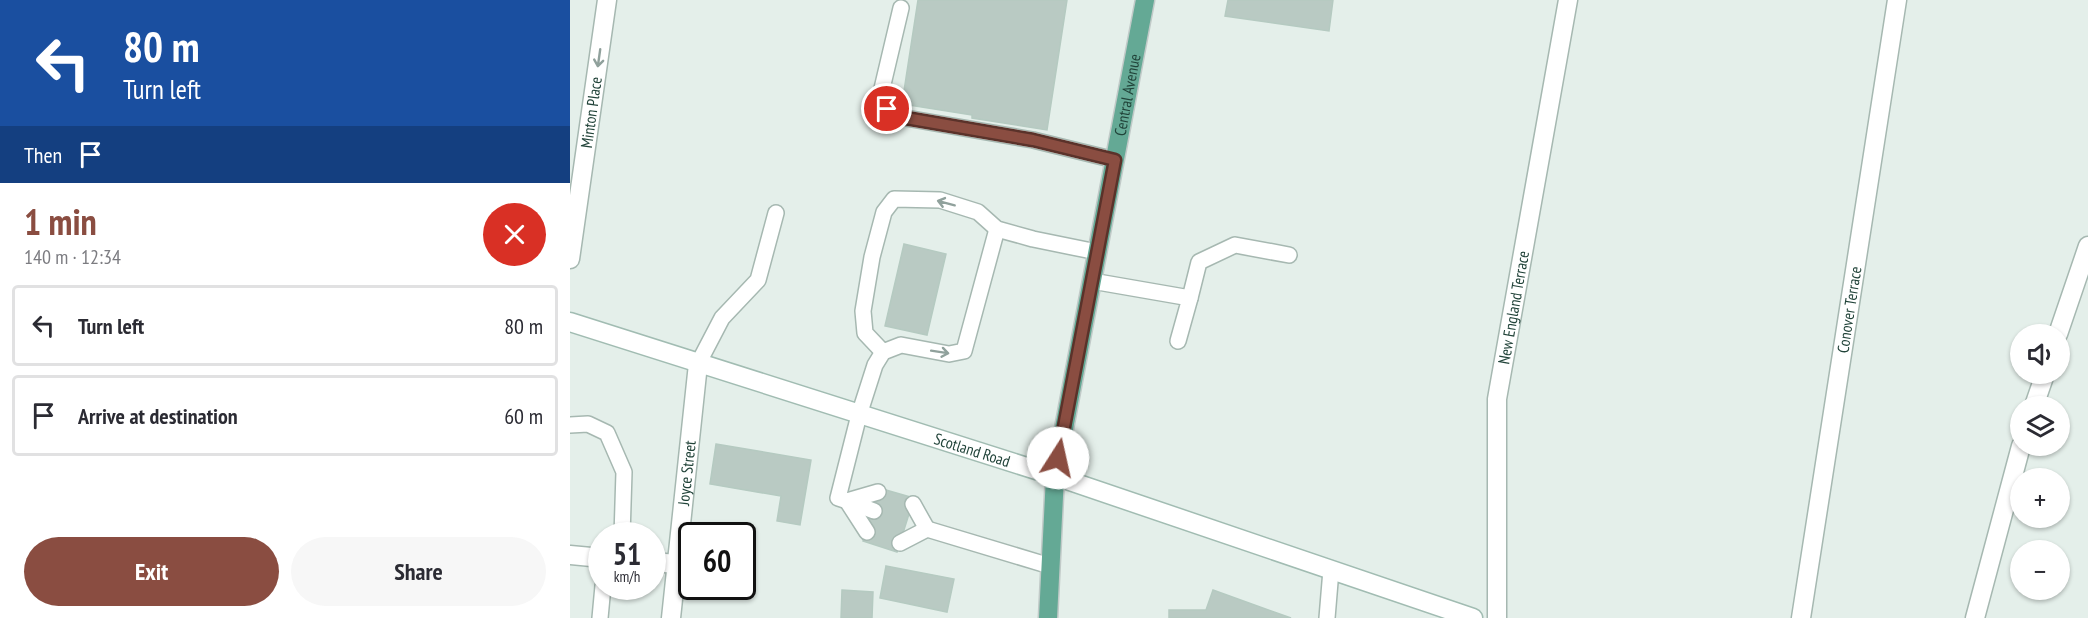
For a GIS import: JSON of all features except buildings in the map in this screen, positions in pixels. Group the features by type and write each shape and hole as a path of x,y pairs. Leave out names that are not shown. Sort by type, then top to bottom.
{"main road":[{"name":"Central Avenue","path":"1048,618 1055,476 1145,0"}],"street":[{"name":"Minton Place","path":"570,259 607,0"},
{"name":"New England Terrace","path":"1497,618 1497,399 1568,0"},
{"name":"Conover Terrace","path":"1801,618 1897,0"},
{"path":"2061,324 2088,246"},
{"name":"Scotland Road","path":"570,322 1055,476 1473,618"},
{"name":"Joyce Street","path":"671,618 698,364"},
{"path":"1975,618 2018,456"},
{"path":"570,555 588,557"},
{"path":"666,563 677,564"}],"lane":[{"path":"901,8 880,97 887,109 900,117 1033,140 1115,160"},
{"path":"883,352 865,333 863,311 872,257 884,212 894,199 940,200 978,212 997,229 1097,252"},
{"path":"698,364 722,318 758,280 776,213"},
{"path":"874,511 838,498 859,415 875,365 883,352 901,345 950,354 964,351 997,229"},
{"path":"1178,341 1199,262 1235,245 1289,255"},
{"path":"1092,281 1190,298"},
{"path":"570,425 588,424 607,433 624,472 622,522"},
{"path":"848,501 878,492"},
{"path":"848,501 867,532"},
{"path":"913,504 927,529"},
{"path":"906,520 927,529 1050,566"},
{"path":"900,543 927,529"},
{"path":"1327,618 1331,570"},
{"path":"600,618 602,600"}],"route":[{"path":"887,109 900,117 1033,140 1115,160 1058,458"}]}
